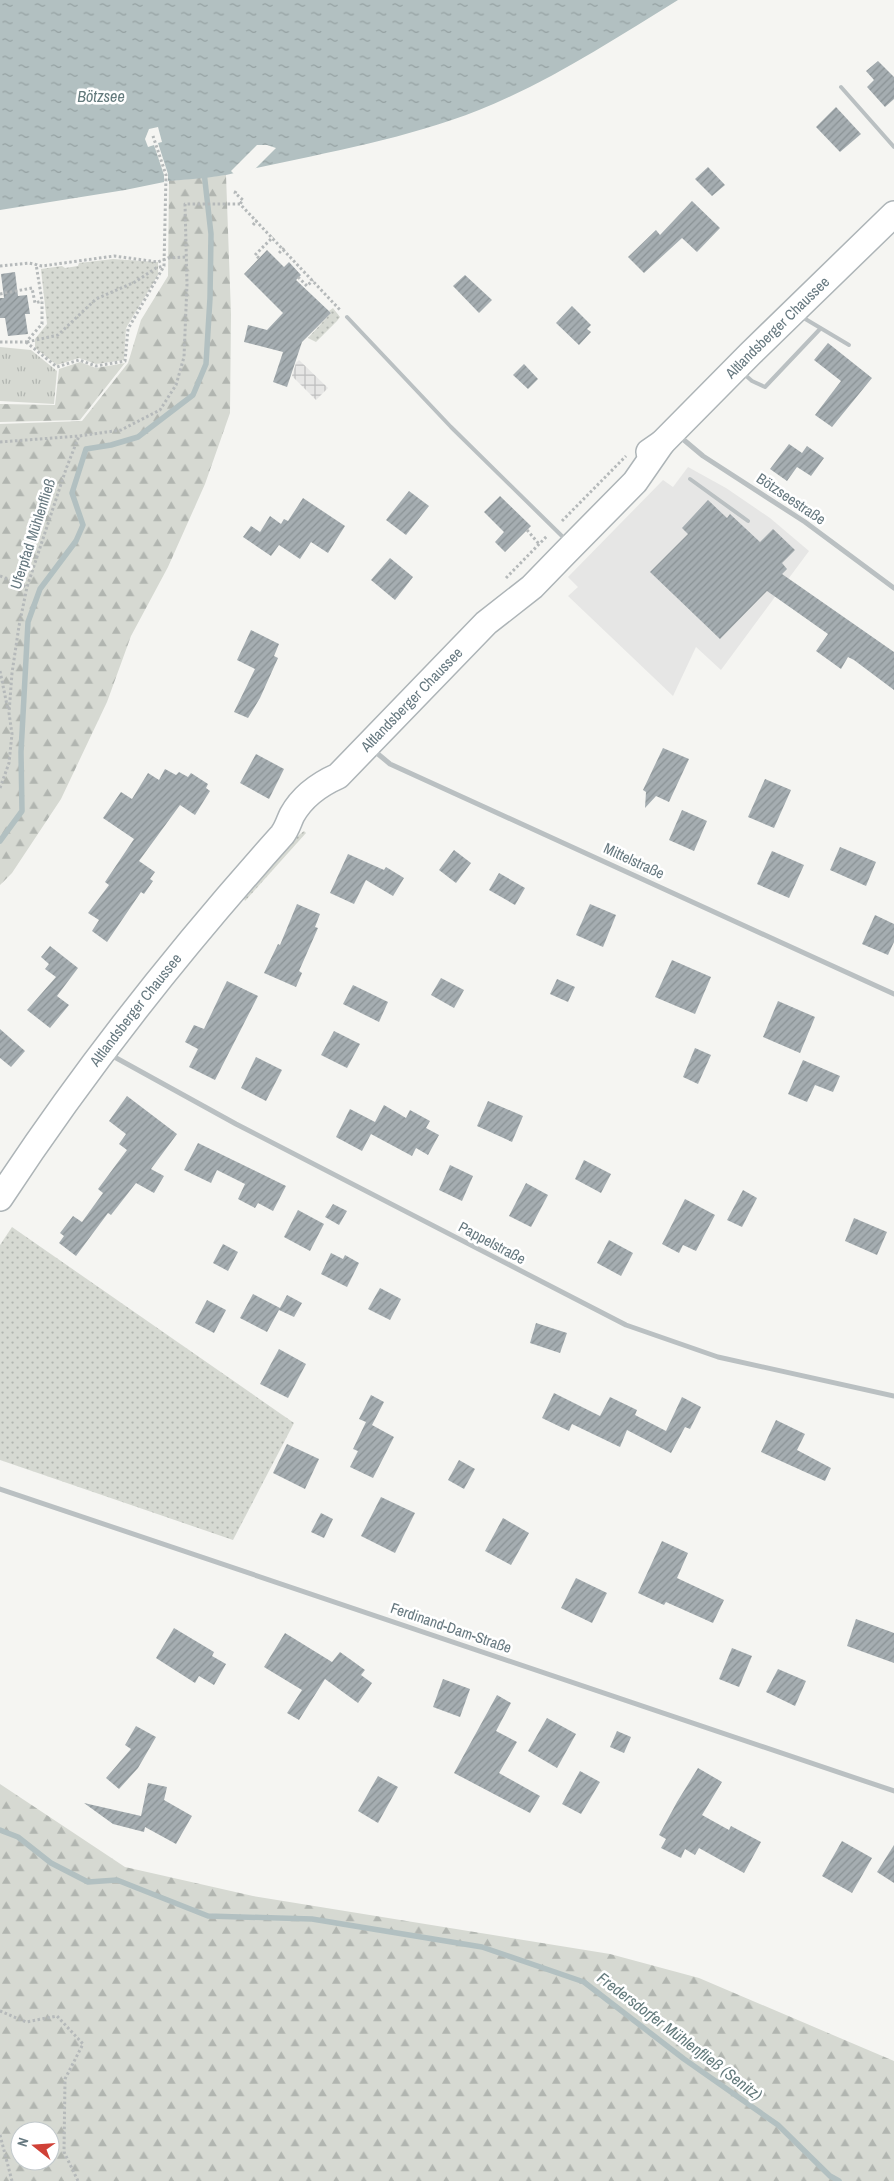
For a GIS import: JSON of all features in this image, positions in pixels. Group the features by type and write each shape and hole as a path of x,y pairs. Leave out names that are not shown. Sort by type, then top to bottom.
{"main road":[{"name":"Altlandsberger Chaussee","path":"0,1198 103,1050 220,905 284,832 304,822 317,810 330,794 338,776 367,745 486,623 532,588 557,538 634,482 668,437 794,310 894,214"}],"street":[{"name":"Bötzseestraße","path":"668,437 703,456 805,522 894,588"},
{"name":"Mittelstraße","path":"367,745 390,764 894,994"},
{"name":"Pappelstraße","path":"103,1050 137,1071 236,1124 626,1325 718,1357 894,1396"},
{"name":"Ferdinand-Dam-Straße","path":"0,1489 894,1791"}],"lane":[{"path":"842,87 894,147"},
{"path":"794,310 807,321 848,345"},
{"path":"347,317 557,538"},
{"path":"737,367 752,381 765,387 820,329"},
{"path":"690,479 748,521"}],"path":[{"path":"26,342 57,367 79,360 96,366 125,361 128,329 164,266 165,259 166,175 153,136"},
{"path":"236,191 235,193 243,200 240,204"},
{"path":"0,442 79,436 121,430 160,410 176,386 184,358 187,257 185,204 240,204 284,248 347,317"},
{"path":"253,224 257,220"},
{"path":"259,258 255,254 273,237"},
{"path":"279,253 284,248"},
{"path":"0,266 29,263 42,266 114,256 158,262 165,259 187,257"},
{"path":"26,342 42,324 42,301 36,264"},
{"path":"0,342 26,342 58,335 96,299 135,282 156,268 164,266"},
{"path":"298,278 307,286 313,280"},
{"path":"0,294 32,288 35,303 42,301"},
{"name":"Uferpfad Mühlenfließ","path":"0,788 9,763 12,734 9,713 19,626 27,587 66,468 79,436"},
{"path":"527,530 557,538 630,452"},
{"path":"0,576 27,587"},
{"path":"0,671 9,713"},
{"path":"0,2011 26,2022 56,2016 82,2044 65,2079 64,2152 78,2181"},
{"path":"0,2135 12,2181"}],"shaded area":[{"path":"299,360 328,388 316,400 292,376 296,363"},
{"path":"688,467 726,488 770,518 809,551 721,670 696,647 673,696 568,596 578,587 568,577 663,480 673,487"}],"green space":[{"path":"226,175 231,314 230,413 205,484 168,567 131,636 107,702 61,799 12,873 0,885 0,424 82,421 128,363 141,320 168,276 169,181"},
{"path":"113,259 158,262 158,275 126,328 124,360 96,364 79,358 57,365 35,348 35,339 47,324 41,269 62,266 65,268 78,266 79,263"},
{"path":"333,308 340,317 337,321 316,342 308,338 331,313 329,311"},
{"path":"0,347 31,350 57,371 54,404 0,401"},
{"path":"80,362 96,368 125,363 80,420 0,422 0,404 55,405 59,369"},
{"path":"304,831 306,833 245,901 242,894 283,848"},
{"path":"12,1227 294,1423 233,1540 0,1460 0,1245"},
{"path":"0,1784 125,1867 253,1896 610,1954 699,1978 894,2061 894,2181 0,2181"}],"water":[{"name":"Bötzsee","path":"0,0 678,0 605,45 530,87 479,110 417,131 226,175 169,181 0,210"}],"pier":[{"path":"158,127 162,142 158,143 168,174 168,181 164,182 164,175 154,145 148,147 145,139 149,129"},
{"path":"257,145 267,145 276,148 254,170 235,175 231,171"}],"building":[{"path":"878,61 894,77 894,99 885,107 867,87 874,80 866,71"},
{"path":"836,107 861,134 840,152 816,127"},
{"path":"708,167 725,185 712,196 695,179"},
{"path":"692,201 720,228 697,252 682,238 644,273 628,257 656,230 660,235"},
{"path":"267,250 284,267 289,262 301,275 296,280 331,313 302,342 287,387 273,382 283,352 244,342 248,325 267,330 283,313 244,274"},
{"path":"15,272 18,296 27,295 30,314 25,314 28,334 8,336 5,318 0,318 0,298 4,298 1,274"},
{"path":"465,275 492,300 479,313 453,286"},
{"path":"572,306 591,325 587,329 591,332 579,345 556,323"},
{"path":"828,343 872,378 832,427 815,415 841,381 814,360"},
{"path":"524,364 538,379 528,389 513,375"},
{"path":"789,444 802,453 807,446 824,458 811,476 797,467 787,481 770,469"},
{"path":"409,491 429,506 406,535 386,520"},
{"path":"500,496 531,526 505,552 495,542 504,532 484,512"},
{"path":"303,498 345,526 328,553 311,542 300,559 279,545 271,556 243,537 251,526 260,532 270,516 281,524 284,519 288,521"},
{"path":"708,500 727,518 730,514 760,542 773,529 795,550 782,563 787,569 782,574 894,652 894,690 848,657 841,669 816,651 828,634 767,591 720,639 650,572 688,534 682,528"},
{"path":"390,558 413,577 395,600 371,580"},
{"path":"251,630 279,644 274,656 278,658 260,698 248,718 234,712 255,669 237,660"},
{"path":"663,748 689,759 669,802 656,796 645,808 646,792 643,790"},
{"path":"256,754 284,769 269,799 240,783"},
{"path":"165,769 176,775 179,772 188,777 191,773 208,784 206,788 210,791 195,815 180,805 139,861 155,872 150,879 153,881 144,894 141,892 107,942 92,931 99,920 88,913 109,885 105,882 134,839 103,818 121,792 132,799 148,773 159,780"},
{"path":"765,779 791,790 774,828 748,817"},
{"path":"682,810 707,821 694,851 669,840"},
{"path":"840,847 876,862 866,886 830,870"},
{"path":"454,850 471,863 456,883 439,870"},
{"path":"772,851 804,865 789,898 757,884"},
{"path":"348,854 384,870 386,867 404,878 393,896 366,880 354,904 330,893"},
{"path":"499,873 525,888 515,905 489,890"},
{"path":"297,904 320,914 315,927 318,928 299,971 302,973 296,987 264,973 278,944 280,945"},
{"path":"590,904 616,915 603,947 576,935"},
{"path":"875,915 894,924 894,942 888,955 862,944"},
{"path":"50,946 78,968 57,996 69,1005 50,1028 27,1010 56,977 45,969 49,964 41,957"},
{"path":"672,960 711,977 695,1014 655,997"},
{"path":"441,978 464,990 454,1008 431,995"},
{"path":"557,979 575,987 568,1002 550,994"},
{"path":"227,981 258,996 215,1080 189,1067 198,1049 185,1042 194,1025 204,1029"},
{"path":"353,985 388,1002 379,1022 343,1004"},
{"path":"778,1001 815,1017 800,1053 763,1037"},
{"path":"0,1029 25,1051 11,1067 0,1058"},
{"path":"334,1031 360,1044 347,1068 321,1055"},
{"path":"695,1048 711,1055 698,1084 683,1077"},
{"path":"256,1057 282,1070 266,1101 241,1088"},
{"path":"803,1060 840,1076 833,1092 815,1085 807,1102 788,1094"},
{"path":"127,1096 177,1134 151,1169 164,1176 154,1193 136,1183 111,1215 108,1213 76,1256 59,1243 64,1236 60,1233 73,1216 82,1222 103,1193 98,1189 127,1150 119,1144 126,1134 109,1121"},
{"path":"488,1101 523,1116 512,1142 477,1126"},
{"path":"384,1105 406,1118 410,1110 430,1121 426,1128 439,1135 428,1155 416,1148 412,1156 371,1134 362,1151 336,1137 350,1109 375,1122"},
{"path":"198,1143 286,1186 273,1211 258,1203 255,1208 238,1199 245,1184 217,1170 211,1183 184,1170"},
{"path":"584,1160 611,1174 601,1193 575,1179"},
{"path":"450,1165 473,1176 462,1201 439,1190"},
{"path":"526,1183 548,1195 531,1227 509,1216"},
{"path":"743,1190 757,1198 742,1227 727,1220"},
{"path":"685,1199 715,1215 696,1251 683,1245 679,1253 662,1244"},
{"path":"333,1204 347,1211 339,1225 325,1217"},
{"path":"298,1210 324,1224 310,1251 284,1237"},
{"path":"854,1218 887,1232 877,1255 845,1241"},
{"path":"609,1240 633,1253 621,1276 597,1263"},
{"path":"223,1244 238,1252 228,1271 213,1263"},
{"path":"331,1253 343,1259 345,1255 359,1263 347,1287 321,1274"},
{"path":"380,1288 401,1299 390,1320 368,1309"},
{"path":"253,1294 280,1308 287,1295 302,1303 294,1317 279,1310 267,1332 240,1318"},
{"path":"207,1300 226,1310 214,1333 195,1323"},
{"path":"536,1323 567,1333 560,1353 530,1343"},
{"path":"279,1349 306,1364 288,1398 260,1384"},
{"path":"554,1393 600,1416 610,1397 637,1410 635,1415 666,1431 682,1397 701,1407 690,1429 685,1427 671,1453 627,1430 620,1447 572,1424 569,1431 542,1418"},
{"path":"371,1395 384,1402 372,1425 394,1437 373,1478 350,1467 358,1451 353,1449 366,1422 359,1419"},
{"path":"776,1420 805,1434 797,1450 831,1468 825,1481 761,1452"},
{"path":"287,1444 319,1459 305,1489 273,1473"},
{"path":"459,1460 475,1469 464,1489 448,1480"},
{"path":"381,1497 415,1513 395,1553 361,1536"},
{"path":"321,1513 333,1519 324,1538 311,1532"},
{"path":"503,1518 529,1533 511,1565 485,1551"},
{"path":"662,1541 688,1553 677,1578 724,1600 713,1623 666,1602 664,1605 638,1593"},
{"path":"576,1578 607,1593 592,1623 561,1608"},
{"path":"856,1619 894,1633 894,1663 847,1646"},
{"path":"174,1628 214,1652 212,1656 226,1664 214,1685 199,1676 195,1683 156,1658"},
{"path":"285,1633 332,1662 340,1652 365,1670 361,1675 372,1683 358,1703 325,1679 299,1720 287,1713 302,1690 264,1667"},
{"path":"732,1648 752,1656 739,1687 719,1679"},
{"path":"778,1669 806,1681 795,1706 766,1692"},
{"path":"443,1679 470,1689 460,1717 433,1707"},
{"path":"497,1695 511,1703 496,1731 517,1742 499,1773 540,1796 530,1813 454,1773"},
{"path":"547,1718 576,1734 557,1768 528,1751"},
{"path":"136,1726 156,1737 138,1768 119,1789 106,1778 131,1749 125,1745"},
{"path":"617,1731 631,1737 624,1753 610,1747"},
{"path":"698,1768 722,1782 702,1815 729,1830 731,1826 761,1842 744,1873 699,1848 695,1855 685,1849 681,1858 661,1848 666,1839 659,1835"},
{"path":"580,1771 600,1782 581,1814 562,1804"},
{"path":"378,1776 398,1787 378,1823 358,1811"},
{"path":"148,1783 167,1787 164,1800 192,1816 176,1844 145,1827 144,1832 113,1824 84,1803 141,1816"},
{"path":"842,1841 872,1858 852,1893 822,1876"},
{"path":"894,1845 894,1883 877,1872"}],"waterway":[{"name":"Fredersdorfer Mühlenfließ (Senitz)","path":"0,841 22,811 21,752 28,622 40,589 76,541 83,525 72,493 86,449 111,445 138,437 193,395 206,364 211,234 204,172"},
{"name":"Fredersdorfer Mühlenfließ (Senitz)","path":"0,1830 18,1837 51,1863 88,1882 117,1880 208,1916 312,1919 482,1947 584,1982 684,2059 778,2125 830,2176 839,2181"}]}
